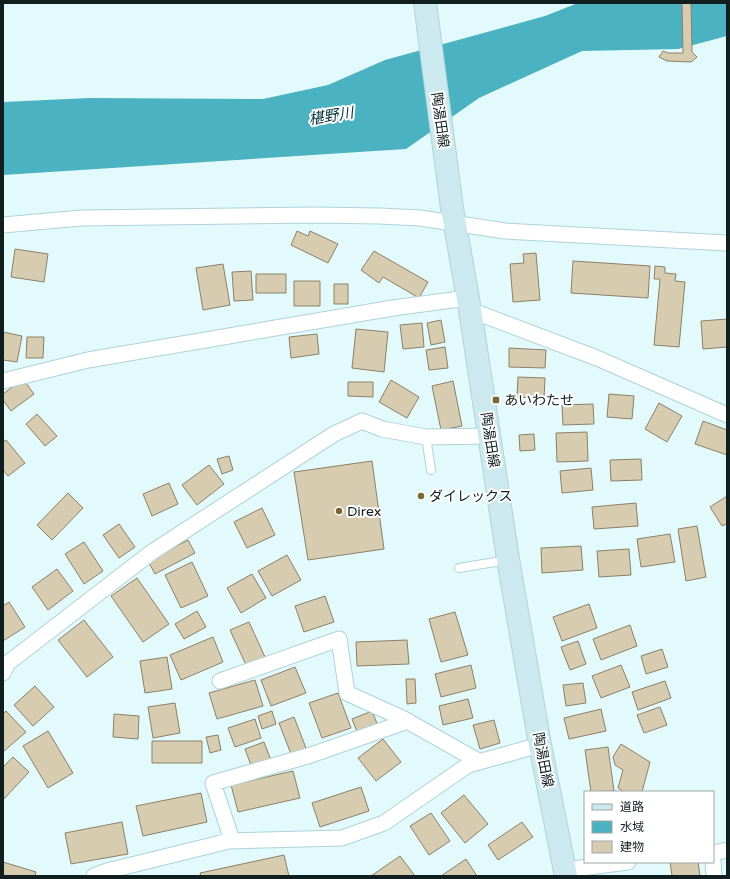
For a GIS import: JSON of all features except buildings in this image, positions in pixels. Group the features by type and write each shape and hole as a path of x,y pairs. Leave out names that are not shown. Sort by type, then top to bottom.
{"main road":[{"name":"陶湯田線","path":"425,3 453,215 469,304 508,560 540,745 565,873"}],"street":[{"path":"3,225 81,218 314,215 420,218 453,215 505,231 727,243"},
{"path":"3,381 104,357 393,308 469,304 727,415"},
{"path":"3,673 8,663 46,636 152,552 334,434 362,421 382,429 426,437 490,436"},
{"path":"220,681 339,639 347,693 408,721 480,762"},
{"path":"232,840 213,783 311,755 408,721"},
{"path":"94,876 107,871 232,840 342,838 384,823 468,765 540,745"},
{"path":"714,853 727,850"},
{"path":"565,873 622,863"},
{"path":"713,863 714,876"}],"lane":[{"path":"426,437 431,470"},
{"path":"459,568 508,560"}],"water":[{"name":"椹野川","path":"578,3 727,3 727,36 678,49 582,51 479,98 406,149 3,175 3,102 89,98 263,99 328,85 385,60 545,16"}],"place":[{"name":"あいわたせ","path":"496,400"},
{"name":"ダイレックス","path":"421,496"},
{"name":"Direx","path":"339,511"}]}
